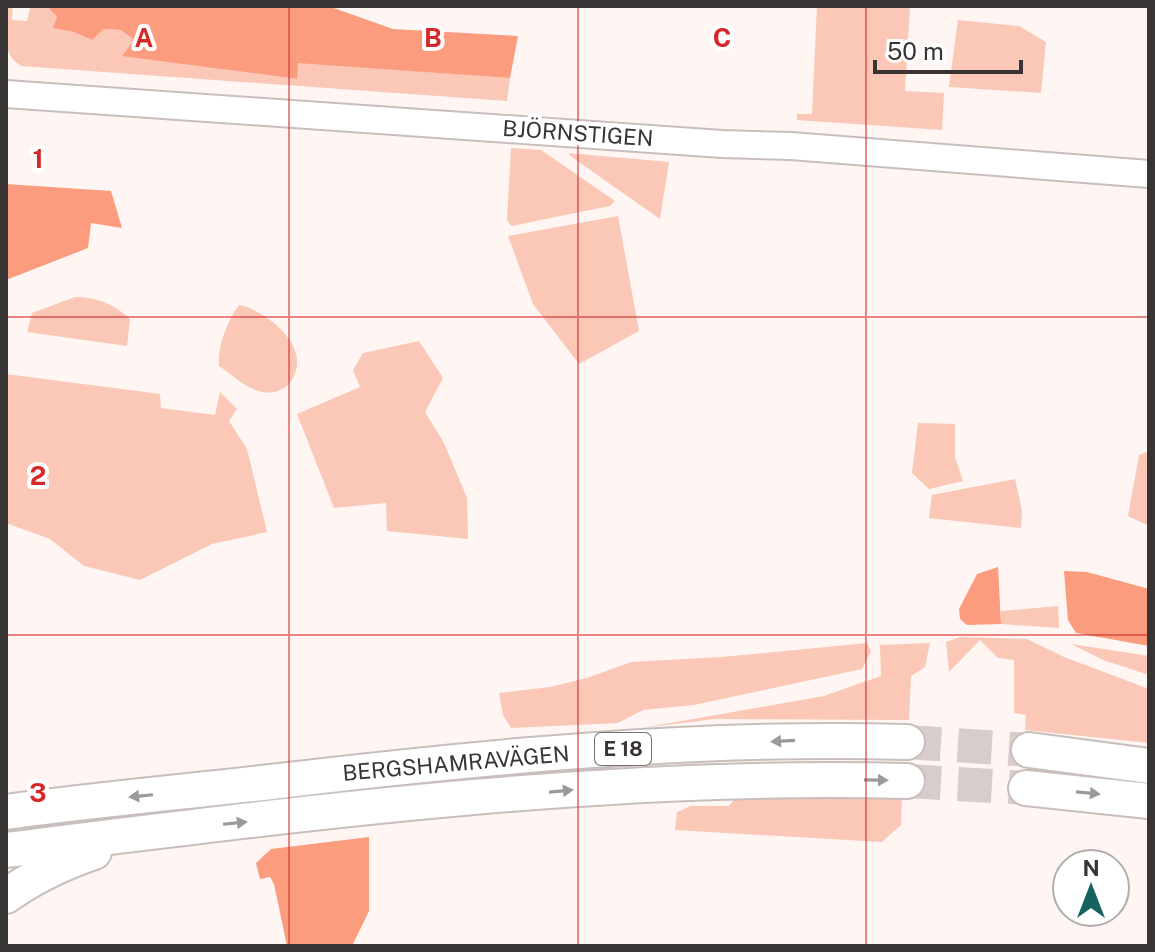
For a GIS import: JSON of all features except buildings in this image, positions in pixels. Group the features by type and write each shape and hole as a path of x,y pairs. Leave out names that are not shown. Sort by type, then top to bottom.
{"highway":[{"name":"BERGSHAMRAVÄGEN","path":"6,812 386,769 581,751 815,740 907,742"},
{"path":"1029,750 1149,766"},
{"name":"BERGSHAMRAVÄGEN","path":"6,850 157,831 584,789 815,778 907,781"},
{"path":"1026,788 1149,801"},
{"path":"6,797 79,802"},
{"path":"6,896 63,862 157,831"}],"street":[{"name":"BJÖRNSTIGEN","path":"6,94 722,144 791,146 1149,174"}],"shaded area":[{"path":"8,6 13,6 12,20 27,21 31,6 47,6 57,17 54,28 92,40 104,29 121,30 134,40 123,55 296,79 297,62 510,78 507,101 21,66 14,61 7,47"},
{"path":"47,6 328,6 393,29 518,36 510,78 298,63 297,79 122,56 134,40 121,30 104,29 92,40 53,28 57,17"},
{"path":"817,6 910,6 905,91 944,93 942,130 797,120 797,114 812,114"},
{"path":"958,20 1019,26 1046,42 1041,93 949,87"},
{"path":"511,148 541,150 615,201 610,206 511,226 507,219"},
{"path":"568,153 669,162 660,219 573,158"},
{"path":"6,184 111,191 122,228 91,223 88,248 6,280"},
{"path":"618,216 639,331 579,364 533,304 508,236"},
{"path":"75,297 105,302 130,319 127,346 27,332 32,313"},
{"path":"239,305 255,310 270,320 284,332 293,346 296,372 287,386 280,390 257,391 219,366 224,334"},
{"path":"419,341 443,378 425,412 444,443 467,498 468,539 387,531 386,503 334,508 297,414 360,387 353,370 363,353"},
{"path":"6,374 160,394 161,408 215,415 220,392 237,409 229,421 247,449 267,532 212,544 140,580 84,566 50,539 6,523"},
{"path":"918,423 955,424 955,457 963,481 929,489 912,473"},
{"path":"1149,451 1149,526 1128,516 1139,455"},
{"path":"1015,479 1022,510 1021,528 929,518 932,495"},
{"path":"998,567 1001,624 967,625 960,619 959,609 977,574"},
{"path":"1064,571 1087,572 1149,589 1149,646 1076,633 1068,620"},
{"path":"1058,606 1059,628 1001,624 1001,611"},
{"path":"960,637 1027,639 1064,657 1149,689 1149,743 1025,730 1026,715 1014,713 1014,660 998,658 980,640 949,672 946,642"},
{"path":"867,643 871,651 862,669 694,705 643,710 618,723 511,728 503,715 499,693 550,687 631,662"},
{"path":"930,643 925,667 911,676 909,720 715,719 642,728 824,696 881,676 880,645"},
{"path":"1071,644 1149,656 1149,675 1103,660"},
{"path":"902,796 901,825 882,842 675,830 677,812 691,806 729,806 736,797"},
{"path":"369,837 369,911 352,946 287,946 274,884 270,877 260,879 256,863 271,849"}],"tunnel":[{"path":"907,742 1029,750"},
{"path":"907,781 1026,788"}]}
